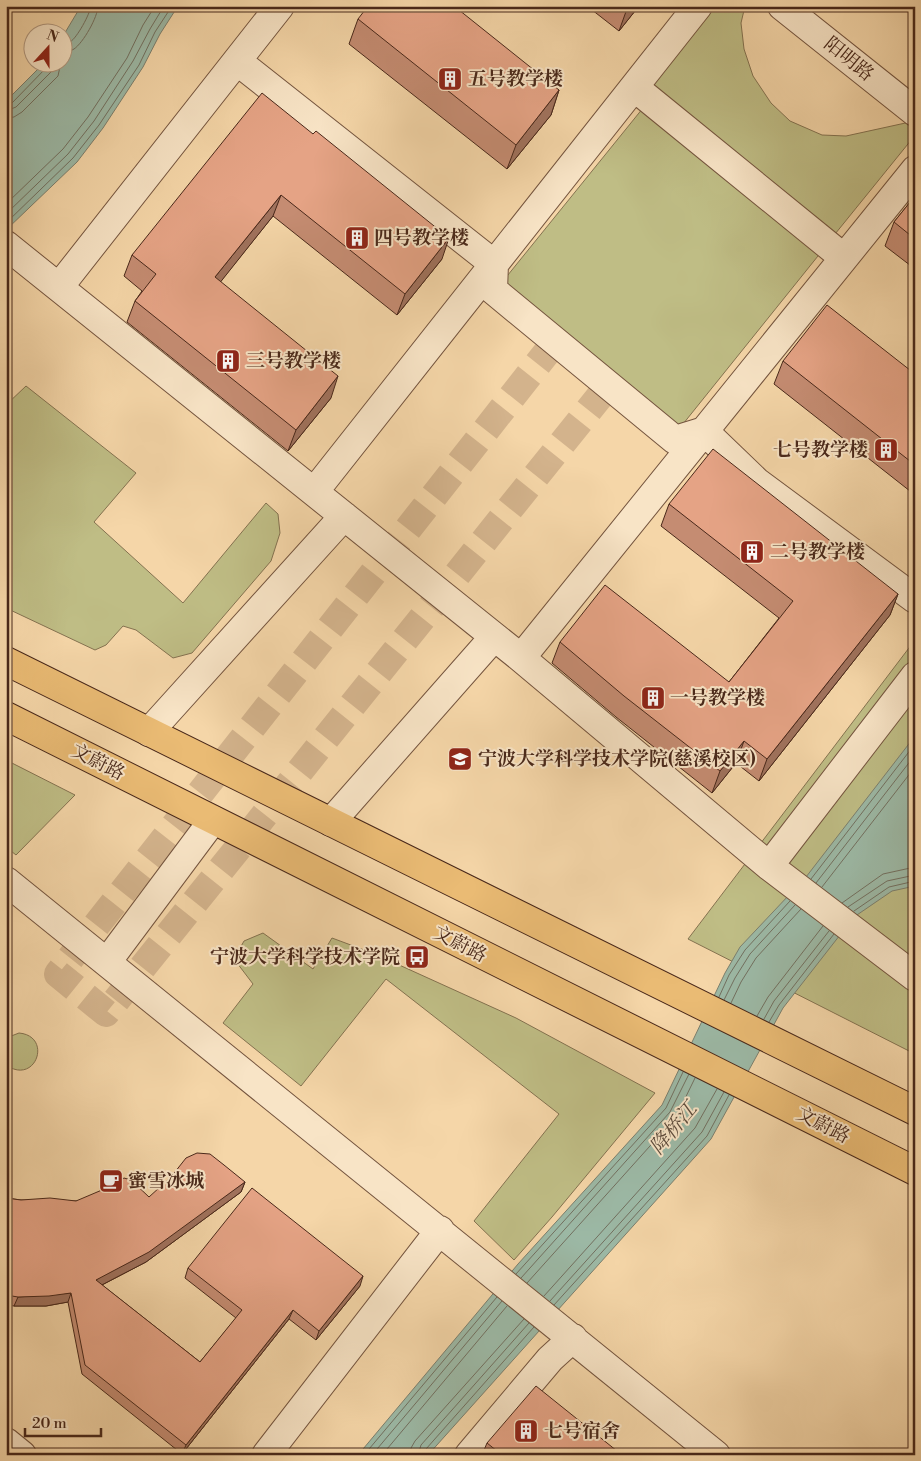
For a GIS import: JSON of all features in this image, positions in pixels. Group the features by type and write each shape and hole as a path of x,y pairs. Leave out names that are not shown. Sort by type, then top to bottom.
{"main road":[{"path":"6,661 915,1111"},
{"name":"文蔚路","path":"6,716 915,1171"}],"street":[{"path":"51,281 237,61 280,6"},
{"path":"314,492 698,6"},
{"name":"阳明路","path":"782,6 915,112"},
{"path":"237,61 494,264"},
{"path":"634,87 844,258"},
{"path":"521,658 915,170"},
{"path":"6,245 521,658 770,867 915,976"},
{"path":"494,264 492,290 675,440 704,432"},
{"path":"704,432 757,482 915,600"},
{"path":"149,732 344,516"},
{"path":"331,822 494,637"},
{"path":"770,867 915,676"},
{"path":"107,962 213,820"},
{"path":"6,881 500,1278 716,1455"},
{"path":"266,1455 440,1230"},
{"path":"469,1455 569,1335"},
{"path":"6,1442 22,1455"}],"shaded area":[{"path":"711,6 745,6 741,23 744,49 753,76 771,103 790,121 822,135 846,136 910,122 912,139 831,239 648,92"},
{"path":"643,108 822,251 679,429 499,286"},
{"path":"26,386 136,473 94,522 183,603 266,503 278,514 280,533 271,561 192,653 173,658 136,630 123,626 106,645 95,650 6,608 6,405"},
{"path":"915,640 915,1054 688,939"},
{"path":"6,760 75,795 16,855 6,847"},
{"path":"263,933 313,969 332,938 375,954 516,1018 655,1093 514,1260 474,1221 559,1114 386,979 301,1086 223,1023 253,984 234,959 244,941"},
{"path":"19,1033 29,1036 36,1042 38,1050 32,1065 25,1069 17,1070 6,1065 6,1038"}],"water":[{"path":"81,6 178,6 160,34 143,67 103,128 77,162 6,230 6,101 35,72 72,72 71,22"},
{"name":"降桥江","path":"915,736 915,886 892,891 854,917 783,1008 711,1139 428,1455 358,1455 518,1264 662,1105 725,973 740,947 806,877"}],"building":[{"name":"五号教学楼","path":"368,6 454,6 559,90 516,145 358,19"},
{"path":"262,93 313,134 316,131 449,238 405,294 281,195 215,277 338,376 296,430 135,301 156,274 132,255"},
{"path":"915,196 915,239 894,222"},
{"name":"七号教学楼","path":"827,305 915,374 915,465 783,361"},
{"path":"713,449 898,594 767,759 744,741 720,771 624,696 560,642 605,585 729,682 793,601 669,504"},
{"path":"197,1153 210,1154 245,1182 149,1252 96,1280 200,1362 242,1310 188,1268 252,1188 363,1276 319,1331 293,1310 186,1445 85,1365 71,1293 18,1297 6,1295 6,1198 21,1200 50,1198 76,1201 109,1187 124,1178 131,1180 149,1197 171,1177 186,1158"},
{"path":"536,1386 622,1455 502,1455 487,1443"}],"tunnel":[{"path":"555,342 58,974 106,1013 608,386"}],"place":[{"name":"五号教学楼","path":"450,79"},
{"name":"四号教学楼","path":"357,238"},
{"name":"三号教学楼","path":"228,361"},
{"name":"七号教学楼","path":"886,450"},
{"name":"二号教学楼","path":"752,552"},
{"name":"一号教学楼","path":"653,698"},
{"name":"宁波大学科学技术学院(慈溪校区)","path":"460,759"},
{"name":"宁波大学科学技术学院","path":"417,957"},
{"name":"蜜雪冰城","path":"111,1181"},
{"name":"七号宿舍","path":"526,1431"}]}
